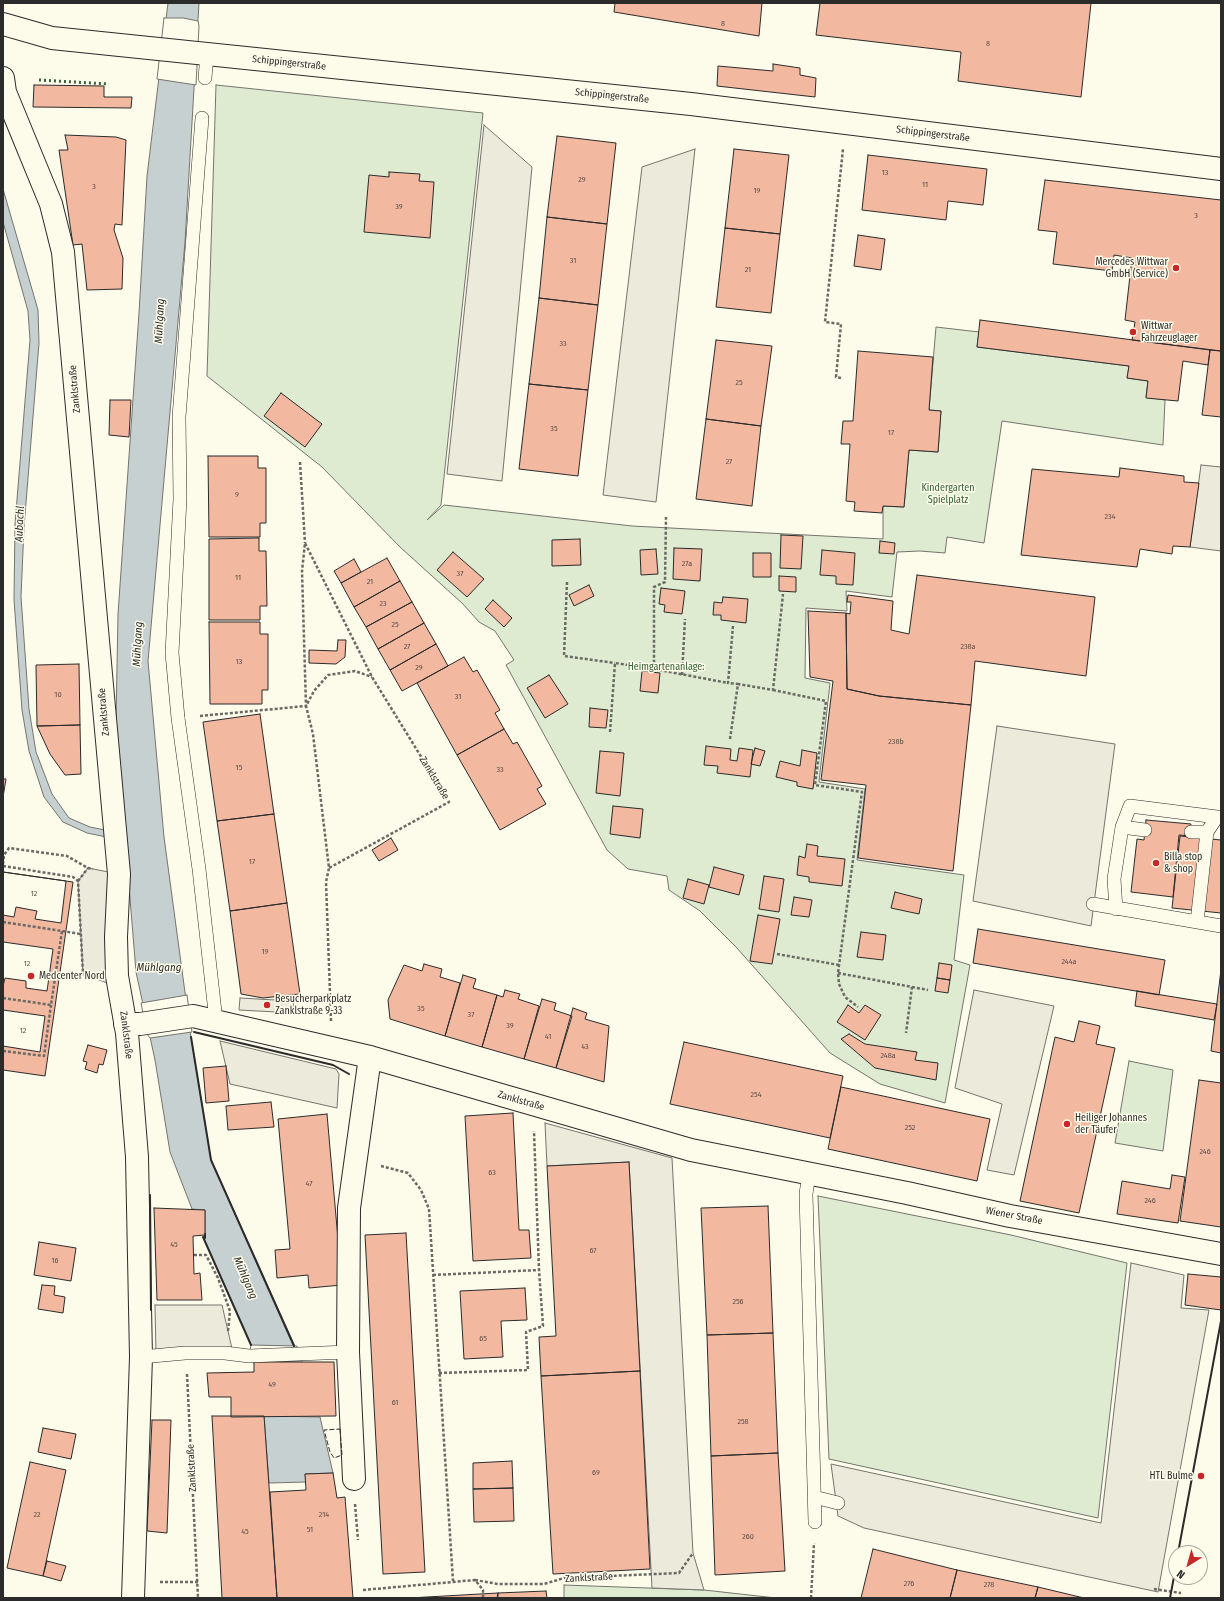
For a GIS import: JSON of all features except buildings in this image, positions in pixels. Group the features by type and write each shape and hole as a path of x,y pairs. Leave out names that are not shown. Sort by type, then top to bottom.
{"street":[{"name":"Schippingerstraße","path":"4,29 52,38 691,104 1221,169"},
{"name":"Zanklstraße","path":"3,78 6,92 51,204 63,252 119,874 116,937 117,976 133,1024 141,1357 133,1589"},
{"name":"Zanklstraße","path":"133,1024 192,1016 216,1021 370,1057 672,1144"},
{"path":"354,1479 348,1352 349,1208 370,1057"},
{"name":"Wiener Straße","path":"672,1144 691,1150 809,1173 1010,1216 1221,1254"}],"lane":[{"path":"204,54 205,78"},
{"path":"202,118 179,417 180,499 172,653 178,718 199,869 216,1021"},
{"path":"1116,909 1114,880 1122,827 1130,806 1219,817"},
{"path":"1197,922 1207,832 1219,817"},
{"path":"1122,827 1145,830"},
{"path":"1191,832 1207,832"},
{"path":"1093,904 1221,926"},
{"path":"809,1173 806,1194 815,1522"},
{"path":"141,1357 185,1353 226,1353 249,1356 348,1352"},
{"path":"814,1497 838,1503"}],"path":[{"path":"841,378 836,377 841,324 825,322 843,149"},
{"path":"300,462 305,542 302,571 306,706 313,734 329,868 326,882 332,1004 329,1047"},
{"path":"654,669 654,587 665,582 666,517"},
{"name":"Zanklstraße","path":"305,542 372,677 449,802 329,868"},
{"path":"567,582 564,656 654,669 826,701 815,785 862,792 838,973 839,984 845,997 858,1007"},
{"path":"773,690 783,594"},
{"path":"682,675 686,619"},
{"path":"728,683 733,626"},
{"path":"610,732 615,663"},
{"path":"306,706 314,691 328,675 355,671 372,677"},
{"path":"730,739 738,684"},
{"path":"178,718 306,706"},
{"path":"78,881 73,877 3,865 4,855 9,848 67,856 88,868 119,874"},
{"path":"3,922 81,934 78,881 88,868"},
{"path":"3,1051 44,1056 62,931"},
{"path":"777,954 839,965"},
{"path":"838,973 928,990"},
{"path":"906,1033 912,987"},
{"path":"3,998 51,1005"},
{"name":"Zanklstraße","path":"439,1373 528,1370 526,1332 543,1326 539,1270 534,1124"},
{"path":"356,1161 408,1173 421,1190 429,1210 453,1581"},
{"path":"194,1255 206,1255 218,1278 230,1311 226,1353"},
{"path":"433,1275 539,1270"},
{"name":"Zanklstraße","path":"185,1353 198,1598"},
{"path":"354,1479 358,1540"},
{"path":"811,1598 815,1522"},
{"name":"Zanklstraße","path":"363,1590 416,1586 453,1581 475,1580 498,1584 544,1584 564,1578 679,1573 693,1553"},
{"path":"475,1580 483,1590 483,1598"},
{"path":"133,1589 198,1582"},
{"path":"1154,1589 1181,1593"}],"green space":[{"path":"216,85 483,113 441,505 427,520 444,505 632,526 883,539 883,506 904,507 909,450 938,452 941,411 929,410 936,327 979,332 977,347 1129,366 1127,378 1148,381 1146,397 1165,400 1163,445 1002,421 984,543 947,537 945,553 920,551 897,552 892,597 846,591 847,611 806,608 805,678 830,683 819,782 865,789 857,860 964,875 954,960 970,965 945,1103 880,1084 830,1053 736,947 700,911 669,890 667,876 628,869 607,850 506,665 514,660 495,631 479,622 463,604 400,547 322,467 207,376"},
{"path":"1129,1061 1173,1070 1163,1151 1115,1143"},
{"path":"818,1196 1011,1235 1127,1263 1098,1518 829,1459"},
{"path":"564,1585 704,1590 776,1598 564,1598"}],"shaded area":[{"path":"484,125 532,167 502,481 447,474"},
{"path":"695,149 656,502 603,495 642,167"},
{"path":"1201,465 1221,467 1221,551 1190,547"},
{"path":"997,726 1115,744 1091,926 973,901"},
{"path":"88,868 119,874 110,984 83,974 78,881"},
{"path":"974,990 1054,1006 1014,1175 987,1170 1002,1104 955,1088"},
{"name":"Besucherparkplatz Zanklstraße 9-33","path":"240,998 293,1001 295,1013 239,1010"},
{"path":"220,1041 336,1069 339,1074 337,1108 230,1084"},
{"path":"545,1123 672,1158 693,1553 704,1590 652,1588 629,1162 547,1166"},
{"path":"1131,1263 1184,1275 1181,1308 1209,1310 1158,1592 864,1528 838,1516 831,1464 1101,1523"},
{"path":"155,1305 222,1305 233,1353 156,1355"}],"water":[{"name":"Mühlgang","path":"168,3 199,3 185,242 148,661 164,837 191,1037 211,1160 299,1355 280,1362 254,1362 251,1345 203,1237 205,1237 205,1210 192,1209 170,1152 155,1060 136,972 128,874 121,840 87,833 63,822 44,797 29,751 22,710 14,599 15,524 30,340 28,311 3,222 3,189 38,310 39,343 24,527 21,597 29,709 36,752 52,794 69,818 90,827 120,833 115,774 118,614 147,176"},
{"path":"264,1416 320,1417 333,1473 305,1474 306,1482 269,1483"}],"pier":[{"path":"164,18 183,18 198,21 196,85 157,79"},
{"path":"187,995 192,1032 150,1038 147,1034 141,1003"},
{"path":"251,1345 297,1346 303,1361 254,1362 254,1364 250,1351"}],"hedge":[{"path":"39,80 109,84"}],"fence":[{"path":"340,1429 342,1455 334,1458 330,1452 324,1430 340,1429"}],"wall":[{"path":"194,1032 333,1065 349,1074"},
{"path":"191,1037 211,1160 294,1346"},
{"path":"150,1195 151,1310"},
{"path":"205,1234 205,1238 203,1237 251,1345"},
{"path":"1179,1545 1221,1321"},
{"path":"1170,1598 1172,1585"}],"place":[{"name":"Mercedes Wittwar GmbH (Service)","path":"1176,268"},
{"name":"Wittwar Fahrzeuglager","path":"1133,332"},
{"name":"Billa stop & shop","path":"1156,863"},
{"name":"Medcenter Nord","path":"31,976"},
{"name":"Besucherparkplatz Zanklstraße 9-33","path":"267,1005"},
{"name":"Heiliger Johannes der Täufer","path":"1067,1124"},
{"name":"HTL Bulme","path":"1201,1476"}],"park label":[{"name":"Kindergarten Spielplatz","path":"948,494"},
{"name":"Heimgartenanlage:","path":"666,667"}],"water label":[{"name":"Aubachl","path":"20,524"}]}
